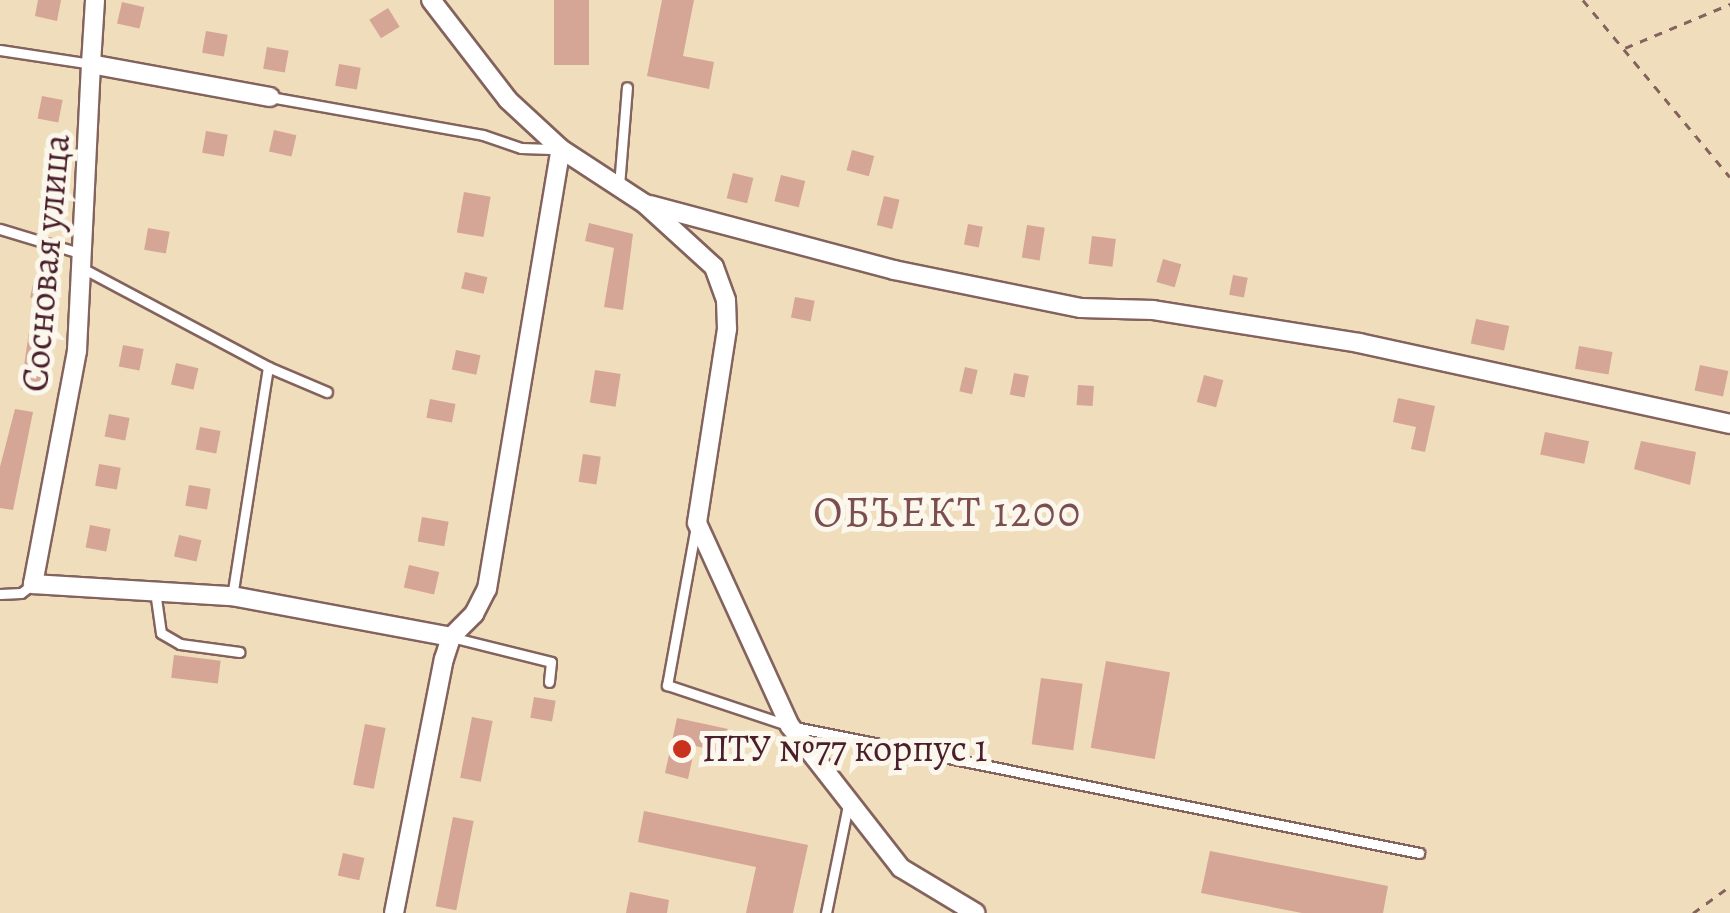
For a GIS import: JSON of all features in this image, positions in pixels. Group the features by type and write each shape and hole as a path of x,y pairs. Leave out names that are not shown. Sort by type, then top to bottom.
{"street":[{"name":"Сосновая улица","path":"33,584 77,351 95,0"},
{"path":"431,0 508,100 561,149 645,204 714,268 726,300 696,523 790,726 902,868 976,913"},
{"path":"91,64 270,97"},
{"path":"394,913 451,637 474,614 486,589 561,149"},
{"path":"645,204 894,270 1044,300 1359,343 1730,424"},
{"path":"33,584 232,596 451,637"}],"lane":[{"path":"0,50 91,64"},
{"path":"619,186 628,87"},
{"path":"270,97 483,135 522,148 561,149"},
{"path":"0,229 84,262 268,367 327,392"},
{"path":"232,596 268,367"},
{"path":"696,523 667,685 790,726 1419,853"},
{"path":"0,594 21,593 33,584"},
{"path":"155,591 161,633 180,644 239,652"},
{"path":"451,637 551,662 549,682"},
{"path":"826,913 849,803"}],"path":[{"path":"1583,0 1730,177"},
{"path":"1624,49 1730,4"},
{"path":"1693,913 1730,886"}],"building":[{"path":"38,0 61,0 57,21 35,16"},
{"path":"554,0 589,0 589,65 554,65"},
{"path":"662,0 694,0 683,56 714,62 709,89 647,76"},
{"path":"122,2 144,7 139,29 117,23"},
{"path":"388,8 400,27 381,38 369,20"},
{"path":"206,31 228,35 224,56 202,53"},
{"path":"267,47 289,51 285,72 263,69"},
{"path":"339,64 361,68 357,89 335,86"},
{"path":"42,96 63,100 58,123 38,119"},
{"path":"274,130 296,135 291,157 269,151"},
{"path":"206,131 228,135 224,156 202,153"},
{"path":"852,150 874,156 869,176 847,170"},
{"path":"733,173 753,178 747,203 727,198"},
{"path":"781,175 805,181 799,207 774,201"},
{"path":"464,192 491,197 483,237 457,232"},
{"path":"884,196 900,200 892,229 877,225"},
{"path":"589,223 633,234 623,310 604,307 614,248 585,241"},
{"path":"968,224 983,227 979,247 964,245"},
{"path":"1027,225 1045,228 1040,260 1022,258"},
{"path":"148,228 170,232 166,253 144,250"},
{"path":"1092,236 1116,239 1112,267 1089,264"},
{"path":"1163,259 1181,264 1175,287 1156,282"},
{"path":"465,272 487,277 484,294 461,289"},
{"path":"1233,275 1248,278 1244,297 1229,295"},
{"path":"35,276 57,281 52,303 30,297"},
{"path":"795,297 815,301 811,321 791,318"},
{"path":"1476,319 1509,326 1504,351 1471,343"},
{"path":"30,324 52,327 43,392 21,389"},
{"path":"123,345 144,349 139,371 119,367"},
{"path":"1579,346 1612,352 1608,375 1575,369"},
{"path":"456,350 480,355 476,375 452,370"},
{"path":"176,363 198,368 193,390 171,384"},
{"path":"1700,365 1728,371 1723,396 1695,390"},
{"path":"965,367 978,370 972,394 959,391"},
{"path":"595,370 621,374 616,407 590,403"},
{"path":"1014,373 1029,376 1025,397 1010,395"},
{"path":"1204,375 1223,380 1216,407 1197,402"},
{"path":"1078,385 1094,386 1093,406 1077,405"},
{"path":"1398,398 1435,406 1425,452 1411,449 1416,427 1393,422"},
{"path":"430,399 456,404 452,423 426,418"},
{"path":"15,409 33,412 13,510 0,508 0,467"},
{"path":"109,414 130,418 125,441 105,437"},
{"path":"200,427 221,431 216,454 196,450"},
{"path":"1545,432 1589,441 1584,464 1540,454"},
{"path":"1641,441 1696,452 1690,485 1634,469"},
{"path":"583,454 601,457 596,484 579,482"},
{"path":"99,464 121,468 117,489 95,486"},
{"path":"189,485 211,489 207,510 185,506"},
{"path":"422,517 449,522 444,546 418,542"},
{"path":"90,525 111,529 106,552 86,548"},
{"path":"179,535 201,540 196,562 174,556"},
{"path":"409,565 439,572 434,594 404,587"},
{"path":"174,655 221,661 218,684 171,678"},
{"path":"1106,661 1170,672 1155,759 1091,748"},
{"path":"1041,678 1083,684 1073,750 1032,744"},
{"path":"534,697 556,701 552,722 530,718"},
{"path":"472,717 493,721 481,782 460,778"},
{"name":"ПТУ №77 корпус 1","path":"677,718 728,729 722,752 695,746 688,779 665,773"},
{"path":"365,724 386,728 374,789 353,785"},
{"path":"644,811 808,845 793,913 746,913 756,867 638,842"},
{"path":"453,817 474,821 456,910 436,906"},
{"path":"1210,851 1388,886 1383,913 1302,913 1201,893"},
{"path":"343,853 364,858 359,880 338,875"},
{"path":"630,892 669,900 667,913 626,913"}],"place":[{"name":"ПТУ №77 корпус 1","path":"682,749"}],"district":[{"name":"ОБЪЕКТ 1200","path":"948,512"}]}
